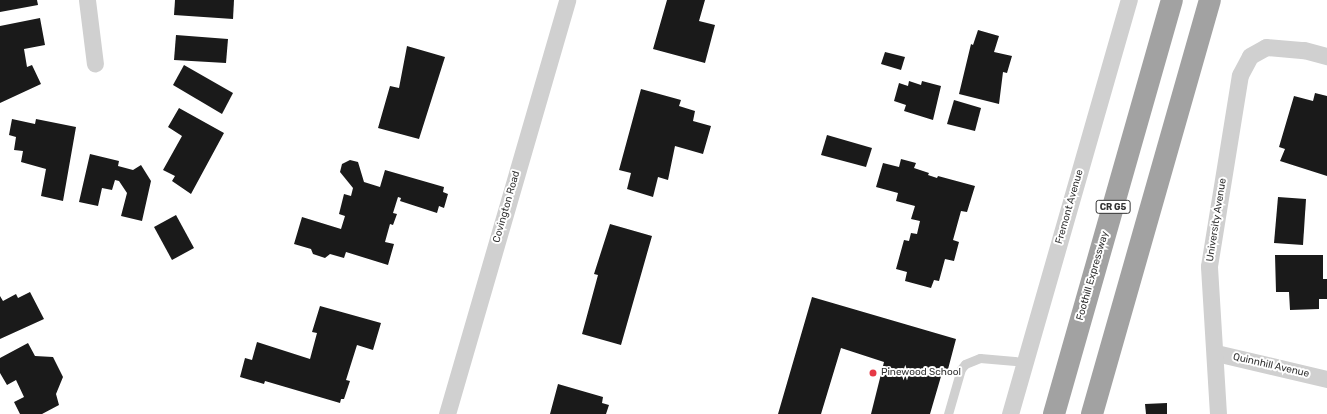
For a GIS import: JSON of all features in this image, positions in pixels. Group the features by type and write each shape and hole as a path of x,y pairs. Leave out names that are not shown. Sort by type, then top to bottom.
{"highway":[{"name":"Foothill Expressway","path":"1054,414 1172,0"},
{"path":"1092,414 1210,0"}],"street":[{"path":"87,0 95,64"},
{"name":"Covington Road","path":"447,414 567,0"},
{"name":"Fremont Avenue","path":"1010,414 1129,0"},
{"name":"University Avenue","path":"1218,414 1216,353 1210,266 1240,75 1250,56 1266,47 1304,50 1327,56"},
{"name":"Quinnhill Avenue","path":"1216,353 1327,379"}],"lane":[{"path":"948,414 961,369 965,364 980,358 1025,362"}],"building":[{"path":"0,0 37,0 38,5 0,12"},
{"path":"175,0 234,0 233,19 174,15"},
{"path":"667,0 705,0 699,21 715,25 705,63 653,49"},
{"path":"40,18 45,45 24,49 27,67 32,65 41,84 0,103 0,26"},
{"path":"978,30 999,36 994,52 1012,56 1007,73 1003,72 999,104 959,94 971,44 973,45"},
{"path":"176,35 228,39 226,63 174,60"},
{"path":"407,46 445,57 419,139 378,128 390,86 399,88"},
{"path":"885,52 905,57 901,70 881,64"},
{"path":"184,65 233,93 222,114 173,85"},
{"path":"909,81 921,85 922,81 941,86 933,120 904,111 906,105 894,101 899,83 908,86"},
{"path":"641,89 681,100 679,106 695,111 693,121 711,126 703,154 675,146 668,180 658,177 653,197 627,189 631,173 619,170"},
{"path":"1315,93 1327,96 1327,176 1280,161 1285,149 1279,147 1294,96 1313,101"},
{"path":"954,100 981,108 975,131 947,124"},
{"path":"179,108 224,133 191,194 172,181 175,176 163,170 182,136 168,127"},
{"path":"12,119 35,124 36,119 76,127 63,201 41,196 46,169 21,162 23,151 14,150 16,137 9,135"},
{"path":"827,135 872,148 866,167 821,155"},
{"path":"90,154 119,161 118,166 133,170 141,165 151,181 142,221 121,216 127,193 119,181 115,180 112,190 102,188 98,206 79,202"},
{"path":"901,159 916,163 914,168 929,173 928,175 937,178 938,176 975,186 967,212 961,211 953,240 959,242 954,261 945,259 939,281 934,280 931,288 905,281 907,272 896,269 904,240 909,241 911,233 917,234 920,221 911,219 915,206 896,201 898,193 876,187 883,163 899,167"},
{"path":"350,160 358,162 364,182 380,187 385,170 444,187 443,192 448,194 444,208 439,206 437,213 400,201 401,198 398,197 393,213 397,214 393,225 390,224 385,242 394,244 388,265 346,252 344,258 330,254 325,258 313,254 311,249 294,244 302,217 341,229 345,216 339,214 344,194 351,196 353,188 340,172 342,164"},
{"path":"1278,197 1306,199 1303,245 1274,243"},
{"path":"176,215 194,248 172,260 154,227"},
{"path":"610,224 652,236 621,345 582,334 598,275 594,274"},
{"path":"1275,255 1323,255 1323,279 1327,279 1327,299 1319,299 1319,309 1290,310 1289,292 1276,292"},
{"path":"30,292 44,319 0,339 0,296 3,301 16,294 18,298"},
{"path":"812,297 956,339 947,373 942,373 930,414 871,414 884,362 841,348 821,414 778,414"},
{"path":"320,306 381,323 373,350 357,345 346,380 350,381 344,399 341,399 340,403 265,381 264,384 240,377 245,358 252,360 257,342 310,359 317,333 312,332"},
{"path":"28,343 35,356 53,357 63,377 56,394 59,405 42,414 20,414 14,402 24,397 16,380 7,385 0,373 0,358"},
{"path":"558,384 603,397 602,403 609,405 606,414 550,414"},
{"path":"1167,403 1167,414 1146,414 1145,404"}],"place":[{"name":"Pinewood School","path":"873,373"}]}
